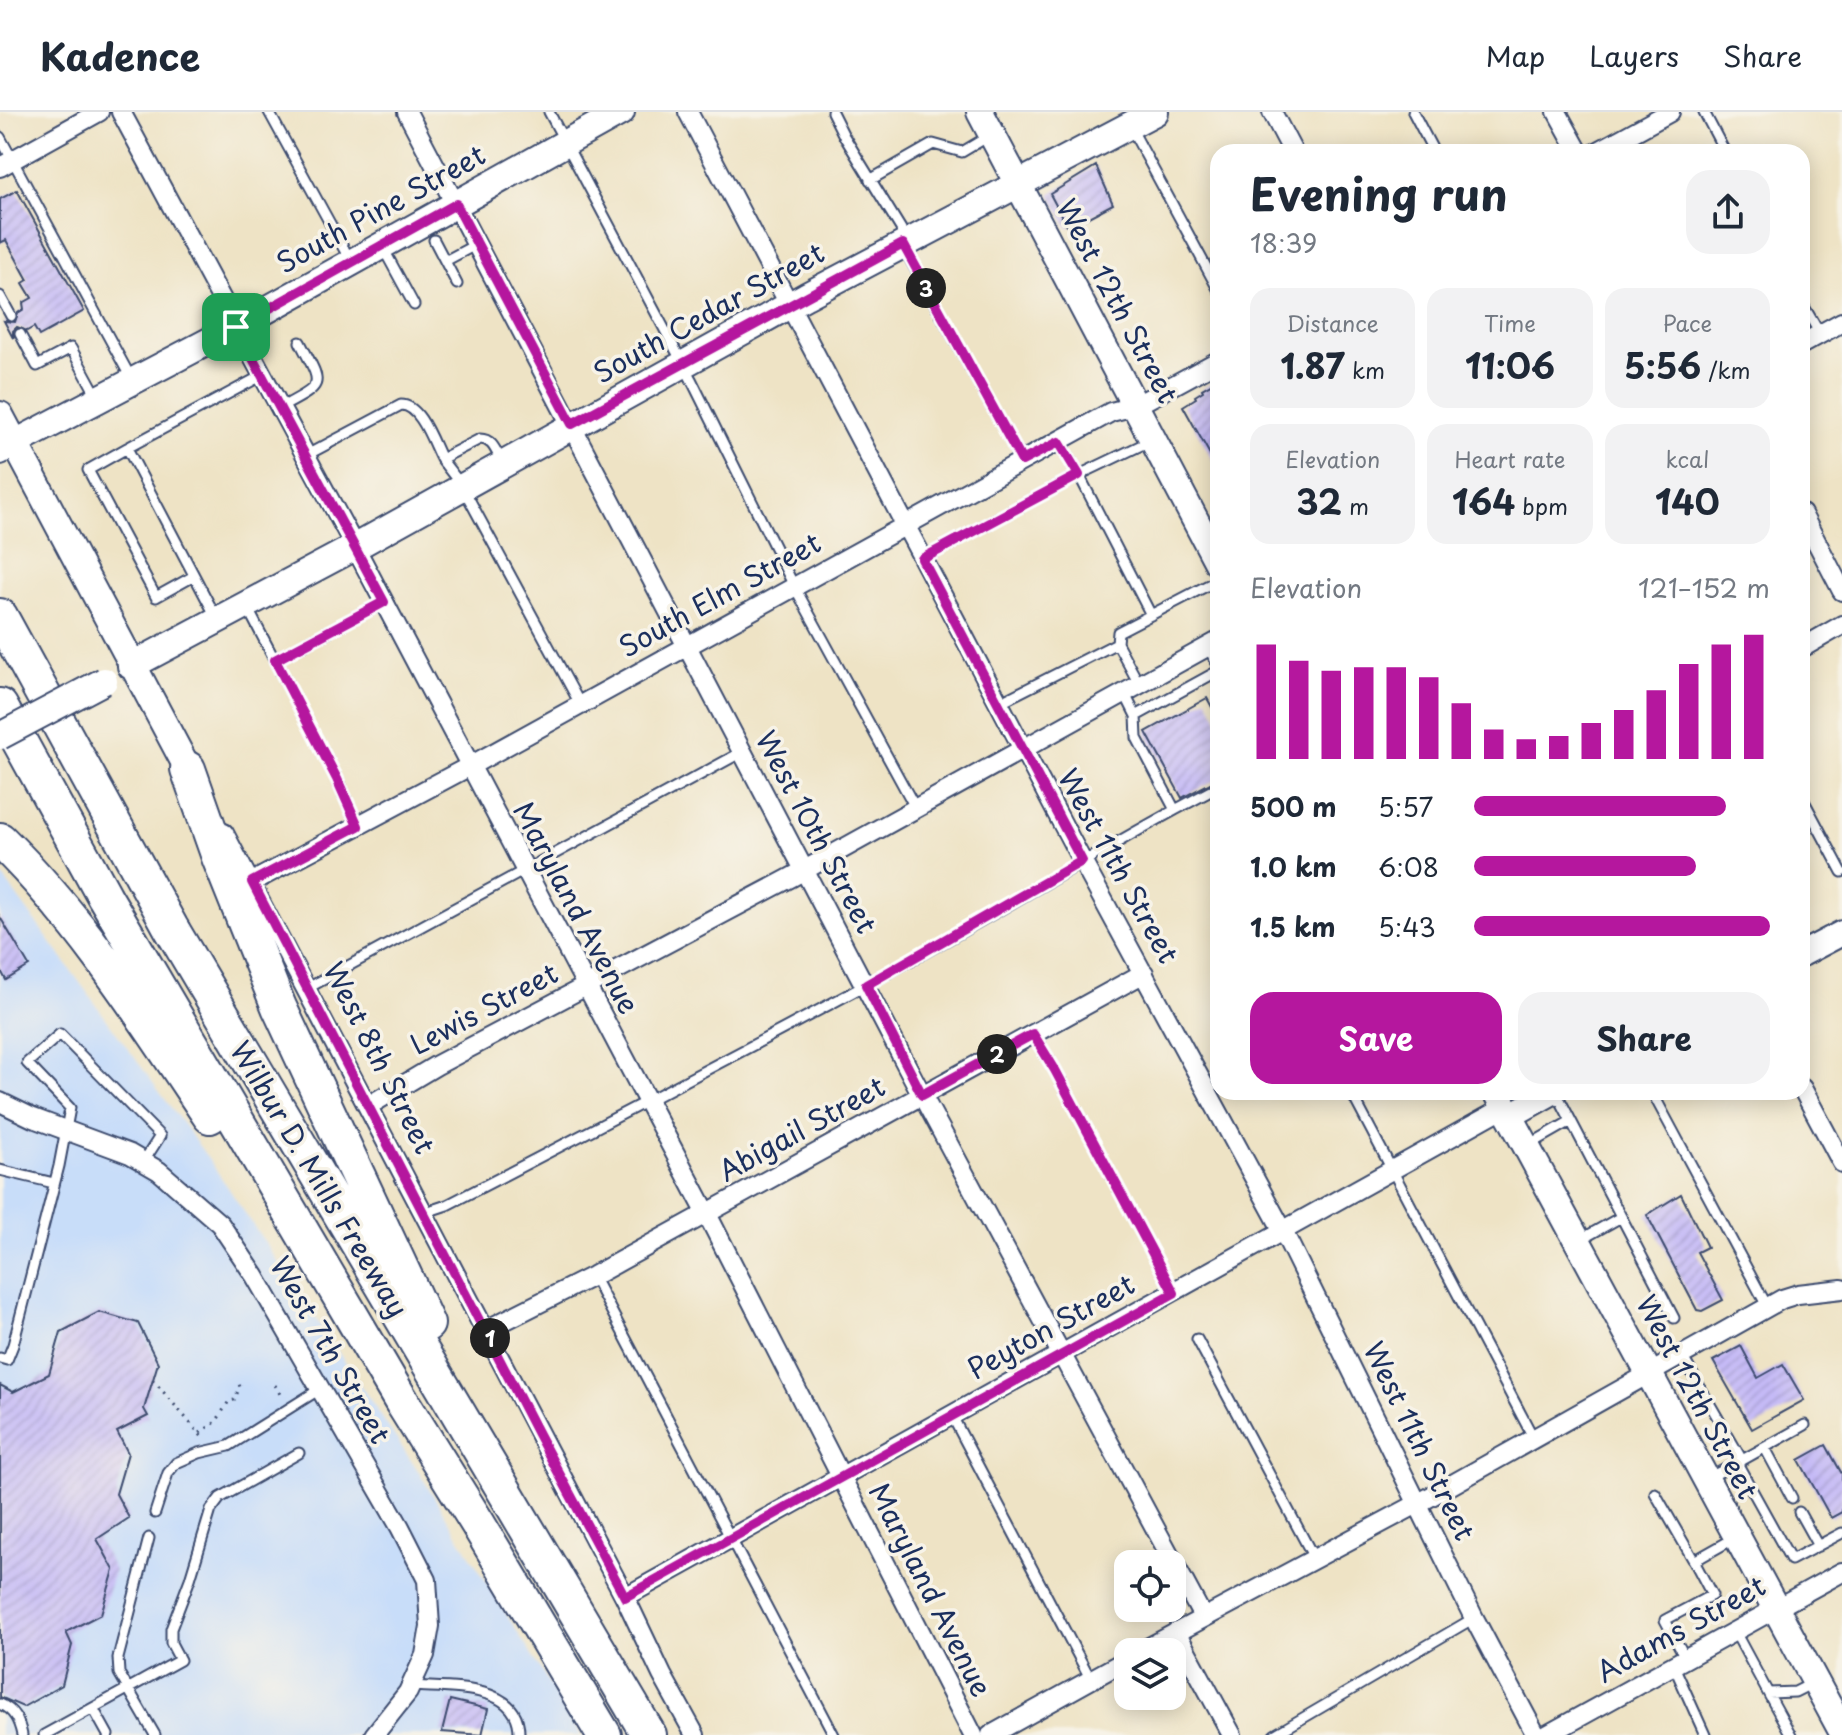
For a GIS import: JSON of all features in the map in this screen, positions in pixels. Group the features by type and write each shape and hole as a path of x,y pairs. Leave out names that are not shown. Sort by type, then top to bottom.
{"highway":[{"name":"Wilbur D. Mills Freeway","path":"0,616 171,928 649,1735"},
{"name":"Wilbur D. Mills Freeway","path":"0,706 105,897 402,1402 604,1735"},
{"path":"188,769 220,860 303,1063 514,1509"},
{"path":"0,840 55,897 124,988 402,1402"}],"main road":[{"name":"South Pine Street","path":"7,447 236,327 621,112"},
{"name":"South Cedar Street","path":"131,666 355,547 572,424 903,244 1155,112"},
{"name":"West 12th Street","path":"986,123 1210,548"},
{"name":"West 8th Street","path":"0,415 7,447 188,769"},
{"name":"South Cedar Street","path":"0,736 104,681"},
{"name":"West 12th Street","path":"1504,1105 1842,1731"}],"street":[{"path":"6,163 99,112"},
{"name":"Maryland Avenue","path":"121,112 707,1214 839,1478 973,1735"},
{"name":"West 10th Street","path":"407,112 922,1095 1203,1617"},
{"name":"West 11th Street","path":"688,112 998,704 1210,1096"},
{"path":"1272,112 1289,144"},
{"path":"1557,112 1575,144"},
{"path":"1612,144 1670,112"},
{"path":"1810,340 1842,322"},
{"name":"South Elm Street","path":"252,882 470,766 1111,412 1135,406 1210,365"},
{"path":"1810,529 1842,591"},
{"path":"1810,643 1842,625"},
{"name":"Lewis Street","path":"368,1106 437,1065 916,809 1210,646"},
{"name":"South Cedar Street","path":"104,681 131,666"},
{"name":"West 8th Street","path":"188,769 252,882 695,1735"},
{"path":"1810,950 1842,933"},
{"name":"Abigail Street","path":"486,1330 593,1276 1144,973"},
{"name":"West 11th Street","path":"1212,1100 1283,1231 1474,1618 1536,1735"},
{"path":"1808,1100 1842,1163"},
{"name":"West 7th Street","path":"0,1102 144,1161 184,1191 220,1224 255,1276 427,1580 430,1626 425,1655 412,1686 383,1731"},
{"name":"Peyton Street","path":"625,1597 1174,1293 1504,1105"},
{"path":"1165,1638 1419,1503 1767,1306 1798,1294 1842,1289"},
{"name":"Adams Street","path":"1547,1735 1842,1572"},
{"path":"1176,1632 1232,1735"},
{"path":"991,1735 1114,1667"}],"lane":[{"path":"269,112 351,262"},
{"path":"549,112 684,364 794,586 916,809"},
{"path":"832,112 901,229 903,244 1022,461"},
{"path":"1413,112 1430,144"},
{"path":"1704,112 1721,144"},
{"path":"870,180 933,144 962,152 986,123"},
{"path":"1130,126 1210,274"},
{"path":"0,137 6,163 132,382"},
{"path":"434,240 457,284"},
{"path":"445,261 477,244"},
{"path":"381,245 414,305"},
{"path":"0,296 11,316"},
{"path":"1810,317 1820,334"},
{"path":"20,334 37,366 71,348 99,399"},
{"path":"280,408 311,392 317,384 318,377 300,342"},
{"path":"194,576 156,597 88,470 263,375"},
{"path":"305,456 401,405 408,405 415,411 441,459 462,486 580,704"},
{"path":"441,459 480,439 486,439 492,442 502,463"},
{"path":"922,559 1153,439"},
{"path":"1059,442 1151,615"},
{"path":"127,448 218,620"},
{"path":"1175,810 1137,738 1132,688 1117,643 1118,632 1210,584"},
{"path":"275,660 384,602"},
{"path":"246,604 337,779 358,826"},
{"path":"998,704 1117,643"},
{"path":"1136,716 1210,673"},
{"path":"306,989 742,752"},
{"path":"423,1213 447,1205 647,1103 866,985 1210,791"},
{"path":"1810,812 1842,872"},
{"path":"0,1358 7,1360 13,1345 70,1108 27,1063 60,1034 160,1136 144,1161"},
{"path":"1033,1034 1174,1293"},
{"path":"1355,1100 1533,1437"},
{"path":"1559,1100 1674,1318"},
{"path":"1656,1100 1767,1306"},
{"path":"1526,1147 1571,1121"},
{"path":"0,1170 54,1183"},
{"path":"1577,1241 1621,1217"},
{"path":"593,1276 834,1735"},
{"path":"1197,1339 1314,1558"},
{"path":"1681,1354 1791,1560 1842,1533"},
{"path":"155,1513 168,1473 176,1463 199,1453 229,1446 320,1389"},
{"path":"952,1416 1091,1680"},
{"path":"1705,1480 1805,1425"},
{"path":"1765,1448 1792,1498"},
{"path":"48,1734 180,1660 171,1643 171,1629 211,1510 220,1498 299,1453"},
{"path":"1655,1493 1712,1595 1665,1620 1705,1735"},
{"path":"1799,1512 1818,1546"},
{"path":"1694,1561 1736,1537"},
{"path":"149,1538 118,1658 119,1673 155,1735"},
{"path":"1274,1735 1474,1618"},
{"path":"1735,1632 1791,1735"},
{"path":"1768,1693 1795,1692 1815,1682"},
{"path":"412,1686 460,1688 492,1695 516,1716 519,1735"},
{"path":"0,1704 13,1713 22,1735"},
{"path":"93,1708 108,1735"}],"path":[{"path":"153,1380 204,1439"},
{"path":"200,1433 216,1422 229,1401 234,1400 240,1387 238,1381"},
{"path":"275,1385 281,1396"}],"shaded area":[{"path":"0,873 210,1161 420,1474 581,1735 0,1735"}],"building":[{"path":"1096,166 1113,204 1068,228 1050,194"},
{"path":"17,190 84,311 39,336 34,327 27,331 17,327 13,338 4,321 15,322 18,313 24,309 23,303 32,298 23,283 28,280 6,240 0,243 0,199"},
{"path":"1210,384 1210,455 1183,406 1196,398"},
{"path":"1207,698 1210,703 1210,783 1182,798 1146,732"},
{"path":"0,917 29,966 6,980 0,969"},
{"path":"1681,1194 1707,1247 1697,1252 1723,1300 1702,1311 1697,1310 1647,1215"},
{"path":"99,1312 138,1323 158,1363 144,1409 148,1416 117,1432 128,1453 116,1494 129,1518 97,1539 114,1570 101,1614 66,1632 72,1645 62,1685 23,1707 0,1697 0,1385 13,1392 49,1374 61,1332"},
{"path":"1741,1346 1758,1378 1783,1364 1804,1400 1752,1429 1713,1361"},
{"path":"1826,1445 1842,1474 1842,1512 1831,1518 1799,1460"},
{"path":"450,1700 488,1709 482,1735 442,1732"}],"route":[{"path":"456,204 572,424 903,244 1022,461 1059,442 1079,475 922,559 1082,861 866,985 922,1095 1033,1034 1174,1293 625,1597 252,882 358,826 275,660 384,602 236,327 456,204"}]}
